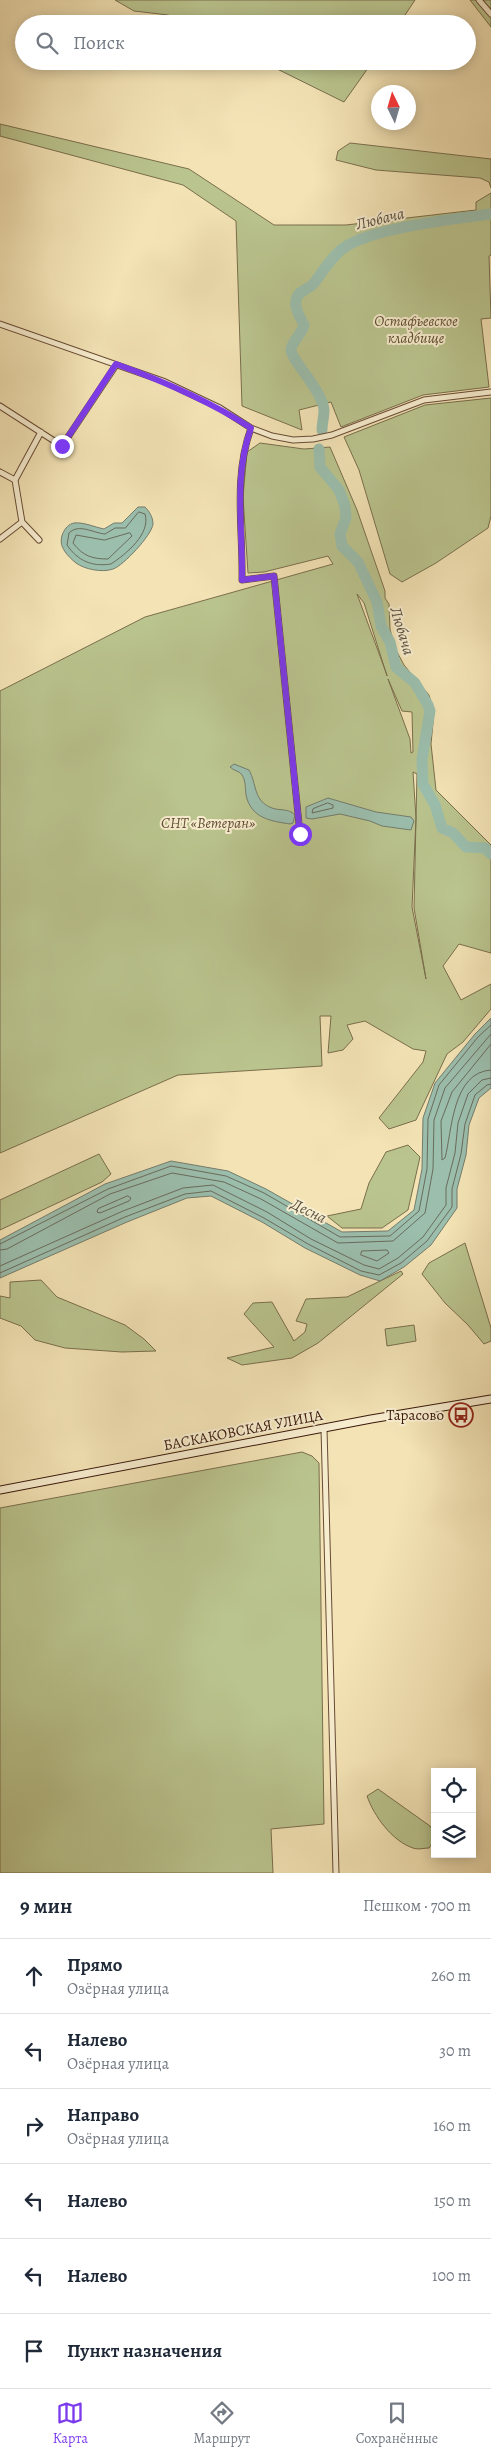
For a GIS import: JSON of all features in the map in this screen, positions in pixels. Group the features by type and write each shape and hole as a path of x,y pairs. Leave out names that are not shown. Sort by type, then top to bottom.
{"street":[{"path":"479,0 491,14"},
{"path":"0,324 163,381 220,408 251,428 282,438 313,439 332,435 424,400 491,392"},
{"path":"0,406 62,446 116,364"},
{"path":"251,428 241,466 239,498 242,580 274,576 300,834"},
{"path":"39,540 22,522 15,480 41,432"},
{"path":"0,472 15,480"},
{"path":"0,539 22,522"},
{"name":"БАСКАКОВСКАЯ УЛИЦА","path":"0,1490 324,1428 491,1400"},
{"path":"324,1428 336,1873"}],"green space":[{"path":"115,0 415,0 405,15 168,15 134,11"},
{"path":"470,0 491,0 491,27"},
{"path":"279,70 367,70 344,102"},
{"name":"Остафьевское кладбище","path":"0,124 189,169 274,225 346,225 476,210 476,202 491,193 491,255 489,256 491,318 481,319 489,387 423,395 341,427 331,402 299,410 302,430 242,406 236,221 183,185 0,136"},
{"path":"350,143 491,159 491,188 489,182 480,178 376,170 336,160 338,151"},
{"path":"491,398 491,516 488,528 436,563 402,582 390,574 359,470 344,437 425,405"},
{"name":"СНТ «Ветеран»","path":"260,443 304,449 330,447 357,510 385,591 385,598 389,604 390,629 395,648 404,665 429,695 434,712 431,744 436,790 491,845 491,953 459,944 443,966 461,1000 491,984 491,1009 463,1042 447,1054 416,1120 389,1129 379,1118 423,1062 426,1051 413,1049 365,1021 347,1025 353,1039 343,1050 328,1053 331,1016 320,1016 322,1066 178,1075 0,1153 0,691 145,617 333,564 328,556 264,572 248,573 243,497 247,452","holes":["357,594 364,603 385,669","388,679 402,711 412,712 413,752 411,753 410,739","413,772 417,774 414,908 426,979 412,907 416,818"]},
{"path":"408,1145 420,1157 408,1210 382,1228 342,1228 327,1216 361,1209 369,1183 386,1152"},
{"path":"99,1154 111,1174 102,1182 0,1230 0,1200"},
{"path":"465,1243 491,1328 491,1341 484,1344 468,1325 445,1303 422,1274 429,1263"},
{"path":"401,1271 403,1274 318,1343 292,1358 242,1365 227,1358 274,1347 244,1314 253,1303 272,1302 294,1341 305,1332 307,1324 296,1321 306,1299 347,1297"},
{"path":"41,1280 57,1297 125,1325 156,1351 122,1352 65,1348 35,1340 21,1326 0,1318 0,1296 10,1298 10,1282"},
{"path":"414,1325 416,1341 387,1346 385,1329"},
{"path":"302,1452 312,1456 319,1463 324,1824 271,1829 273,1873 0,1873 0,1508"},
{"path":"378,1789 430,1826 431,1845 429,1848 415,1849 398,1840 374,1812 367,1796"}],"water":[{"path":"138,507 145,507 152,517 153,524 148,535 136,550 118,567 104,571 88,569 76,563 64,550 61,541 63,533 70,524 82,523 104,529 114,523 122,523"},
{"path":"234,764 249,770 258,797 266,805 275,809 290,811 295,815 293,823 269,820 252,809 246,795 245,782 242,775 230,767"},
{"path":"328,798 376,812 411,817 414,821 411,830 382,826 370,821 340,814 312,819 306,818 306,807"},
{"path":"491,1018 491,1088 479,1098 469,1125 466,1155 457,1189 457,1208 431,1245 404,1267 380,1281 360,1275 305,1248 262,1222 211,1196 187,1198 127,1222 0,1278 0,1240 105,1184 171,1161 228,1171 266,1189 342,1232 388,1231 414,1210 422,1169 423,1118 435,1083 475,1034"}],"waterway":[{"name":"Любача","path":"322,430 324,410 322,402 292,354 291,349 304,325 296,305 297,297 300,293 313,284 342,249 355,242 392,230 491,214"},
{"name":"Любача","path":"319,449 320,467 339,490 345,506 346,518 340,534 342,546 358,562 377,602 381,626 390,642 396,667 415,683 430,711 422,759 423,784 435,805 442,828 453,833 466,847 485,848 491,854"}],"place":[{"name":"Тарасово","path":"461,1415"}],"route":[{"path":"62,446 116,364 163,381 220,408 251,428 245,444 241,466 239,498 242,580 274,576 300,834"}],"water label":[{"name":"Десна","path":"309,1211"}]}
